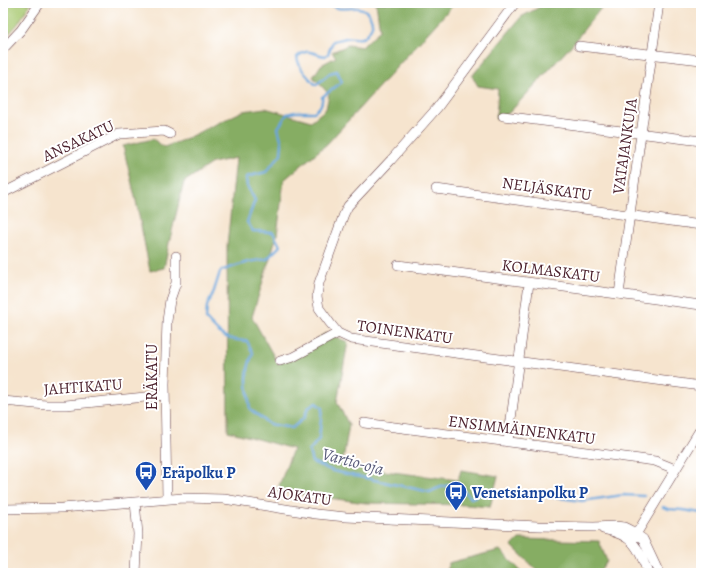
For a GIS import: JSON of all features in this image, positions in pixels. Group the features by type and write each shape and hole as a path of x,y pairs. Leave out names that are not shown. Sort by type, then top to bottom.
{"street":[{"path":"3,49 20,30 40,3"},
{"name":"TOINENKATU","path":"515,3 437,108 348,206 319,283 317,296 320,308 338,333 351,339 701,386"},
{"name":"VATAJANKUJA","path":"619,294 659,3"},
{"path":"578,46 701,60"},
{"path":"503,116 701,141"},
{"name":"ANSAKATU","path":"3,193 119,134 164,130 170,134"},
{"name":"NELJÄSKATU","path":"436,189 701,225"},
{"name":"ERÄKATU","path":"166,499 165,396 167,321 170,300 176,284 176,256"},
{"name":"KOLMASKATU","path":"398,265 701,305"},
{"path":"508,442 529,283"},
{"path":"280,361 293,357 338,333"},
{"name":"JAHTIKATU","path":"3,401 46,405 66,405 125,398 165,396"},
{"name":"ENSIMMÄINENKATU","path":"364,423 654,462 675,469"},
{"path":"648,573 635,538 675,469 701,428"},
{"name":"AJOKATU","path":"3,510 62,508 166,499 224,499 316,514 346,517 594,527 643,539 659,573"},
{"path":"135,502 138,534 136,573"}],"green space":[{"path":"3,3 31,3 17,25 3,40"},
{"path":"376,3 455,3 327,144 284,180 277,235 252,317 278,364 326,333 348,342 337,402 349,425 342,466 458,480 461,470 498,476 490,507 466,505 366,503 277,491 293,449 228,431 227,246 236,158 212,163 184,182 164,268 150,271 123,146 153,139 164,147 183,140 243,111 265,108 311,121 326,109 329,94 313,77 321,65 336,57 332,52 348,45 362,47 380,30"},
{"path":"547,3 605,3 570,47 510,112 496,120 498,89 478,86 472,76 521,17"},
{"path":"519,539 599,541 607,561 598,573 540,573 512,546"},
{"path":"500,550 523,573 448,573 448,563"}],"waterway":[{"name":"Vartio-oja","path":"330,3 334,7 344,9 360,8 365,10 369,14 372,26 363,38 346,38 333,41 328,54 325,56 305,52 297,57 302,69 316,85 330,73 337,71 342,82 322,97 320,106 314,112 295,112 287,114 278,128 282,143 281,154 266,172 246,177 247,186 255,200 247,222 253,231 273,232 280,246 267,259 248,262 220,272 213,294 207,306 206,319 224,336 233,340 247,341 253,353 247,374 250,409 269,424 292,428 304,418 308,408 316,403 322,408 319,439 309,451 312,462 333,471 430,492 441,487 454,485 464,491 471,498 493,489 496,490"},
{"name":"Vartio-oja","path":"507,491 582,501 623,495 644,496"},
{"name":"Vartio-oja","path":"663,507 701,513"}],"place":[{"name":"Eräpolku P","path":"146,492"},
{"name":"Venetsianpolku P","path":"456,512"}]}
